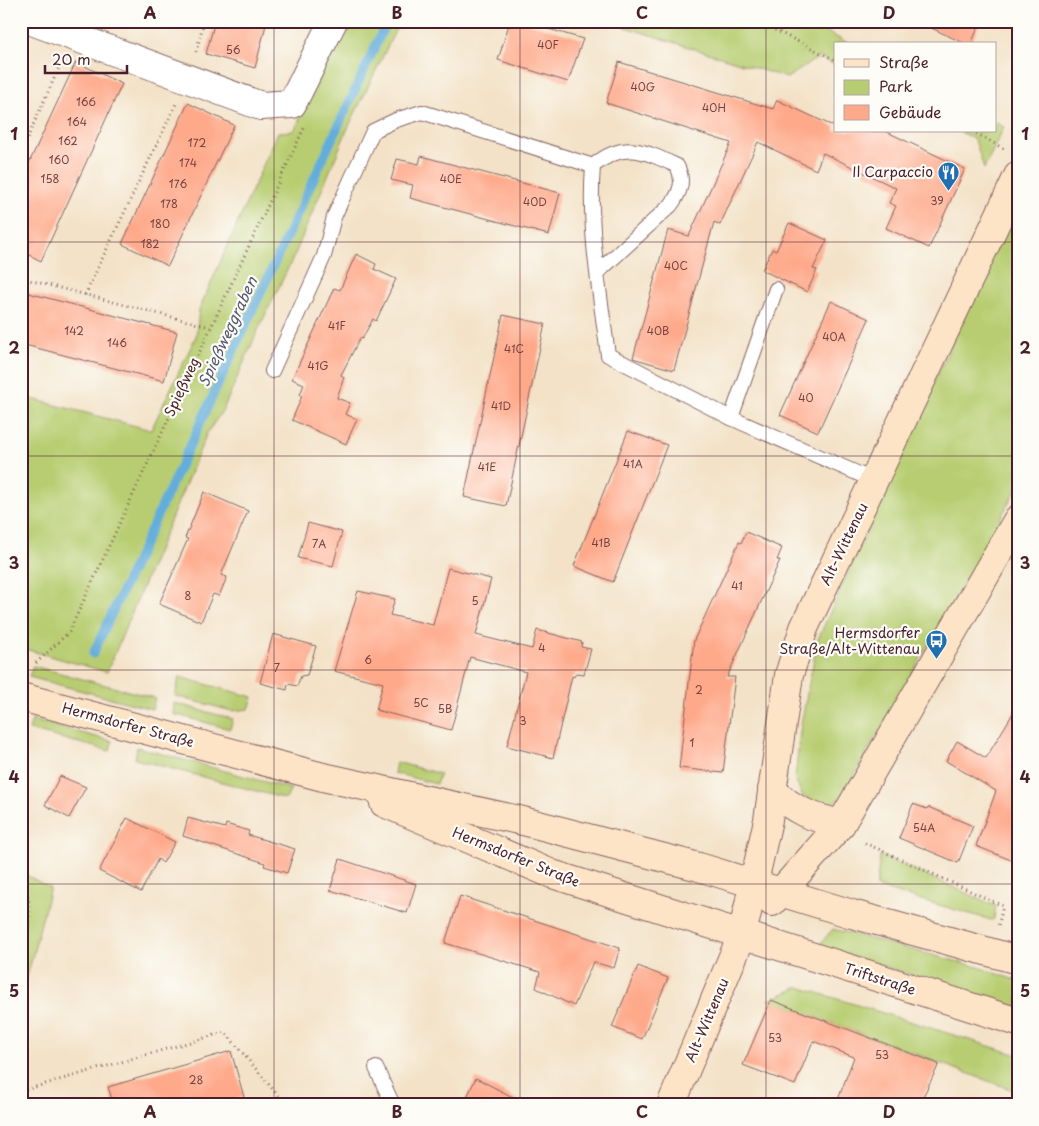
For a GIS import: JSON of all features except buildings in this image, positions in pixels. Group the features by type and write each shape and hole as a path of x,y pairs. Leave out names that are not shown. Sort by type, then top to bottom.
{"main road":[{"name":"Alt-Wittenau","path":"671,1105 742,935 768,820 789,676 804,628 875,481 1014,164"},
{"name":"Alt-Wittenau","path":"742,935 841,824 1018,519"},
{"name":"Hermsdorfer Straße","path":"21,697 323,777 523,820 754,882"},
{"name":"Hermsdorfer Straße","path":"323,777 552,874 742,935"},
{"path":"772,790 792,808 814,818 841,824"},
{"path":"754,882 852,914 1018,960"},
{"name":"Triftstraße","path":"742,935 1018,1022"}],"street":[{"path":"21,40 31,21 260,106 292,104 333,21"}],"lane":[{"path":"272,371 324,256 334,217 373,131 396,120 422,112 594,166"},
{"path":"598,272 671,205 680,193 682,182 677,166 647,152 628,149 605,156 594,166 591,192 598,272 608,355 731,418 875,481"},
{"path":"731,418 776,289"},
{"path":"376,1068 393,1105"}],"path":[{"path":"85,295 188,79 204,21"},
{"path":"757,21 834,60"},
{"path":"21,152 73,36"},
{"name":"Spießweg","path":"36,663 69,632 308,120"},
{"path":"973,132 1014,164"},
{"path":"21,278 210,328"},
{"path":"865,843 1003,906 998,927"},
{"path":"21,883 24,884 30,900 21,968"},
{"path":"21,1091 225,1032 286,1105"}],"green space":[{"path":"348,21 400,21 347,130 295,254 258,330 223,410 207,433 107,672 21,648 21,396 151,430 196,336 199,310 278,132 294,131 345,23"},
{"path":"606,21 805,21 846,42 834,42 834,64 819,57 787,78"},
{"path":"996,123 1004,127 984,169 975,140 961,132 996,132"},
{"path":"1018,197 1018,487 843,795 835,802 817,804 802,795 795,779 801,724 818,639"},
{"path":"33,666 155,698 152,709 29,677"},
{"path":"179,677 253,697 249,709 232,711 175,696"},
{"path":"174,703 233,719 230,729 173,714"},
{"path":"32,720 112,741 110,751 29,730"},
{"path":"137,747 291,789 286,799 135,759"},
{"path":"396,762 440,774 436,784 394,773"},
{"path":"880,855 996,906 994,919 991,920 876,887"},
{"path":"21,872 50,888 21,1001"},
{"path":"833,929 978,967 1018,981 1018,1008 818,946"},
{"path":"799,987 1018,1055 1018,1092 769,1000"}],"waterway":[{"name":"Spießweggraben","path":"93,654 387,21"}],"place":[{"name":"Il Carpaccio","path":"949,191"},
{"name":"Hermsdorfer Straße/Alt-Wittenau","path":"936,660"}]}
